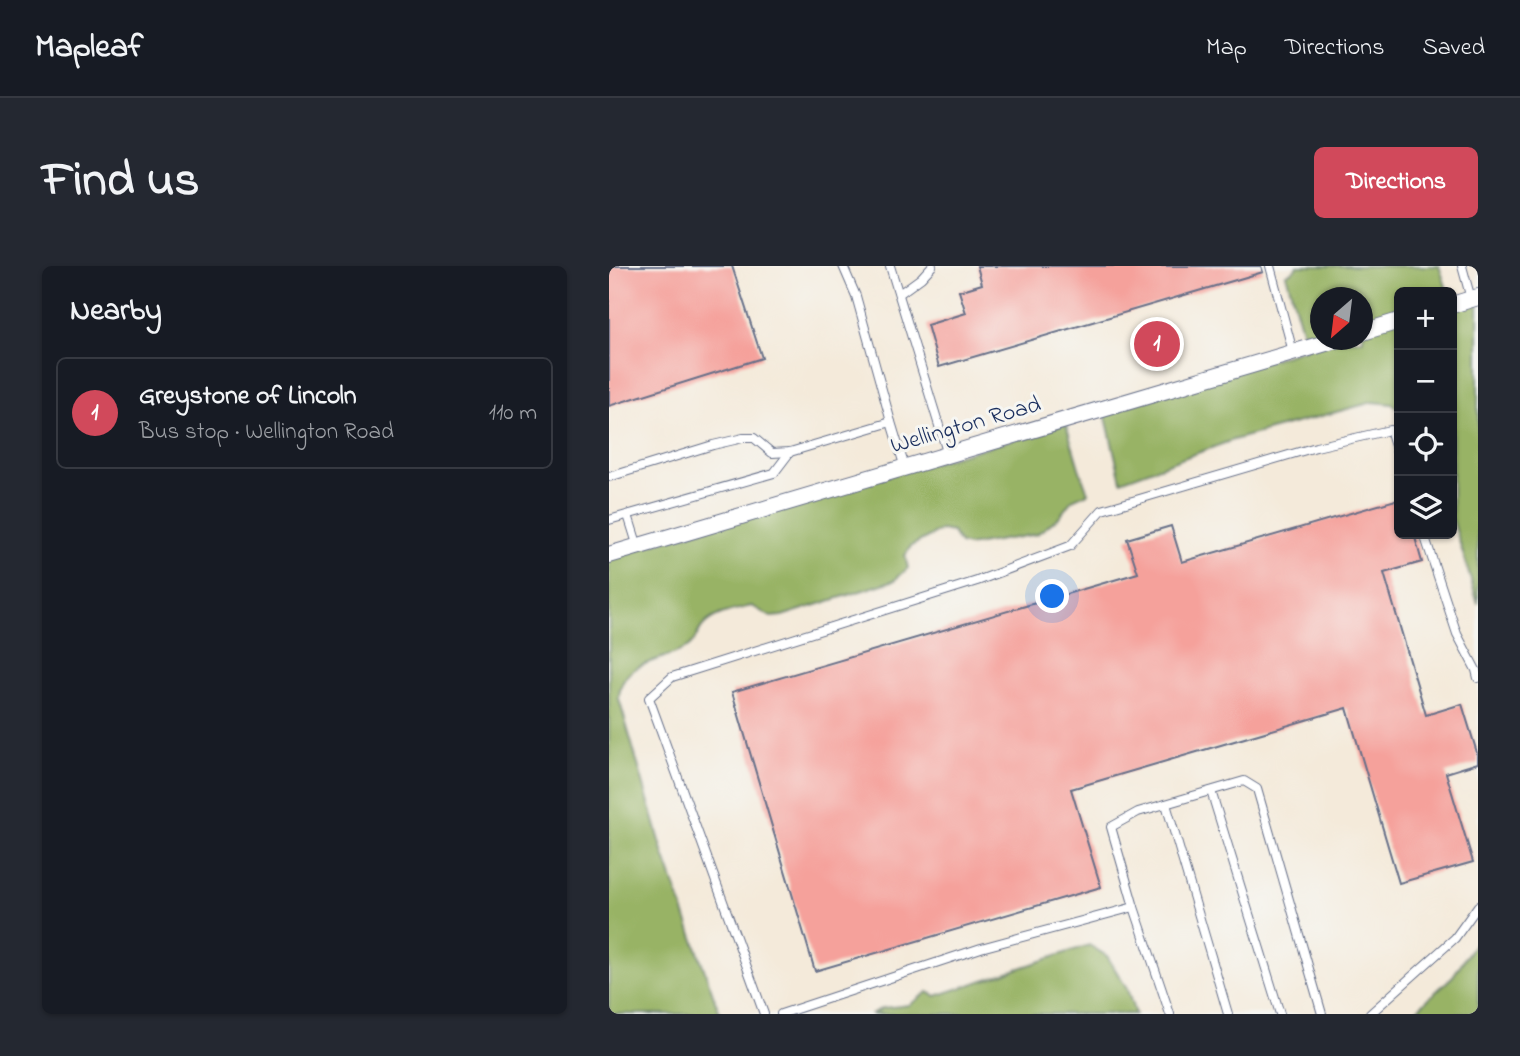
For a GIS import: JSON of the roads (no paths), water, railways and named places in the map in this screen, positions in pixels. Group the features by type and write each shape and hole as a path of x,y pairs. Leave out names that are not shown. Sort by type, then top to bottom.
{"street":[{"path":"1457,303 1474,298"},
{"path":"1373,329 1394,323"},
{"name":"Wellington Road","path":"609,555 1310,347"}],"lane":[{"path":"843,266 856,296 905,468"},
{"path":"890,266 948,455"},
{"path":"899,294 932,266"},
{"path":"1270,266 1293,352"},
{"path":"1462,266 1474,298"},
{"path":"609,477 743,438 754,438 772,453 790,452 891,422"},
{"path":"764,1014 649,698 672,677 977,581 1047,555 1070,545 1102,510 1316,447 1390,430 1394,443"},
{"path":"609,520 774,474 790,452"},
{"path":"628,515 638,547"},
{"path":"1426,539 1457,634 1478,678"},
{"path":"1170,1014 1134,908 1111,827 1138,812 1244,781 1257,789 1322,1014"},
{"path":"1211,791 1280,1014"},
{"path":"1166,804 1228,1014"},
{"path":"1370,1014 1455,938 1478,906"},
{"path":"781,1014 981,948 1134,908"}],"place":[{"name":"Greystone of Lincoln","path":"1157,344"}]}
